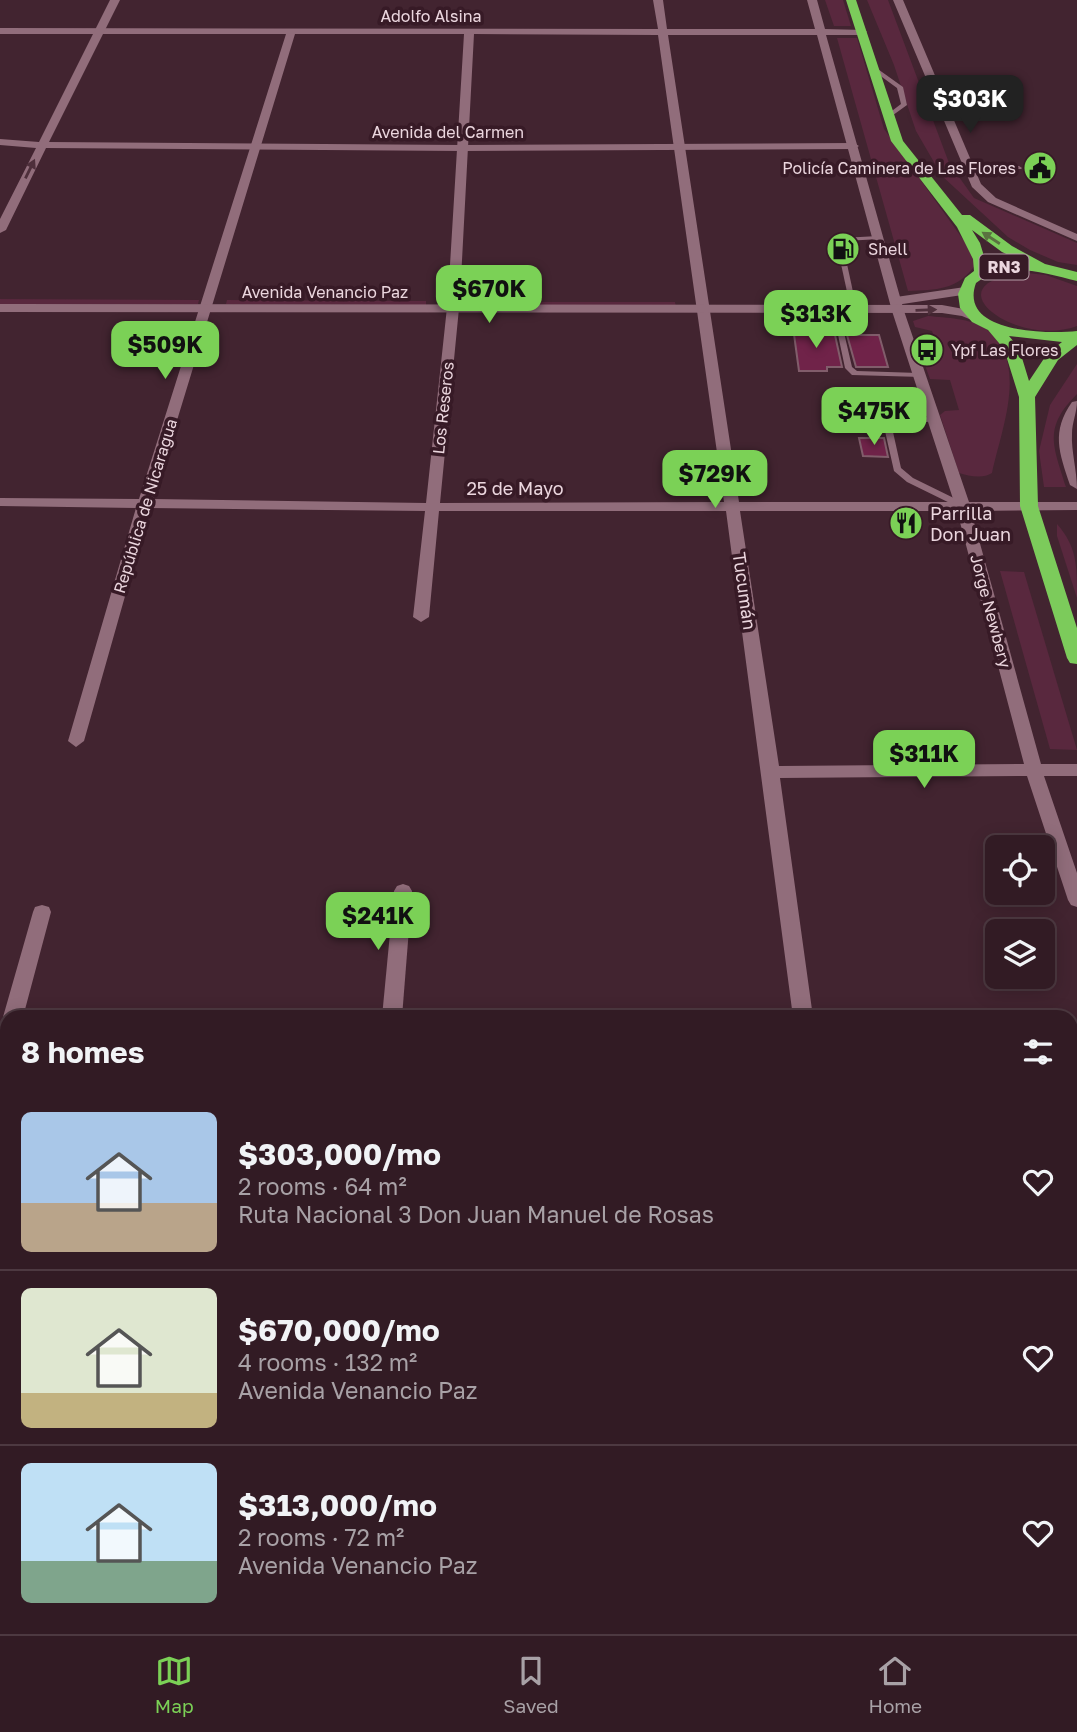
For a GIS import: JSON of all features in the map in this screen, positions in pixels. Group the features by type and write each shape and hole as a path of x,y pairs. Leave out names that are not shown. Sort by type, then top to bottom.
{"highway":[{"name":"RN3","path":"850,0 887,117 903,151 943,199 975,246 983,262 981,274"},
{"name":"RN3","path":"943,199 980,231 1007,249 1046,268 1077,277"},
{"name":"RN3","path":"1046,268 1010,266 981,274 970,281 965,291 968,306 1011,348 1027,397 1029,506 1077,658"},
{"path":"988,323 1035,338 1077,337"},
{"path":"1027,397 1052,357 1077,337"}],"street":[{"path":"93,32 105,0"},
{"path":"0,204 93,32 115,0"},
{"name":"Tucumán","path":"658,0 771,772 802,1010"},
{"name":"Jorge Newbery","path":"812,0 897,306 963,506 1034,771 1077,900"},
{"path":"898,0 967,167 982,192 992,200 1077,238"},
{"name":"Adolfo Alsina","path":"0,31 862,32"},
{"name":"Los Reseros","path":"421,617 454,303 469,31"},
{"name":"República de Nicaragua","path":"76,741 145,502 292,32"},
{"name":"Avenida del Carmen","path":"0,142 33,146 462,149 854,146"},
{"path":"0,230 33,146"},
{"name":"Avenida del Carmen","path":"0,151 33,146"},
{"name":"Avenida Venancio Paz","path":"702,304 836,311 897,306 965,291"},
{"name":"Avenida Venancio Paz","path":"0,297 207,303"},
{"name":"Avenida Venancio Paz","path":"0,308 207,303 702,304 852,301 953,310 988,323"},
{"path":"1077,405 1069,415 1063,443 1077,485"},
{"name":"25 de Mayo","path":"0,502 433,507 1077,506"},
{"path":"771,772 1077,770"},
{"path":"392,1010 404,891"},
{"path":"15,1010 42,912"}],"lane":[{"path":"873,68 900,87 904,105 887,117"},
{"path":"967,167 1019,168"},
{"path":"842,248 841,241 844,239 878,238"},
{"path":"844,264 852,301"},
{"path":"836,311 849,368 855,373 919,375"},
{"path":"933,418 898,425 889,431 897,469 910,480 963,506"}],"shaded area":[{"path":"825,0 843,0 851,26 834,26"},
{"path":"867,0 888,0 949,163 974,198 1077,243 1077,265 1058,262 1008,237 942,176 916,131 894,65"},
{"path":"837,38 857,38 884,129 972,252 975,265 954,284 937,289 908,291"},
{"path":"1027,273 1046,275 1077,286 1077,326 1053,331 1029,329 1007,321 991,311 982,299 983,288 997,279"},
{"path":"0,299 199,300 198,304 0,304"},
{"path":"227,300 426,301 426,305 226,304"},
{"path":"475,302 675,302 676,307 475,306"},
{"path":"928,316 958,319 980,325 999,343 1007,359 1010,378 1006,417 992,473 988,475 959,473 940,415 945,411 959,410 950,380 930,379 922,357 941,357 932,331 915,327 913,321"},
{"path":"1077,364 1077,394 1059,417 1054,438 1057,460 1066,487 1044,487 1039,451 1050,405"},
{"path":"831,389 898,390 903,407 865,421 837,422"},
{"path":"1057,524 1072,549 1077,576 1077,598 1057,536"},
{"path":"1000,571 1024,572 1077,750 1050,749"}],"building":[{"path":"793,327 820,327 822,335 835,335 842,367 827,367 827,371 799,371"},
{"path":"847,335 879,335 888,367 856,367"},
{"path":"859,438 884,438 888,457 863,456"}],"place":[{"name":"Policía Caminera de Las Flores","path":"1040,168"},
{"name":"Shell","path":"843,249"},
{"name":"Ypf Las Flores","path":"927,350"},
{"name":"Parrilla Don Juan","path":"906,523"}]}
